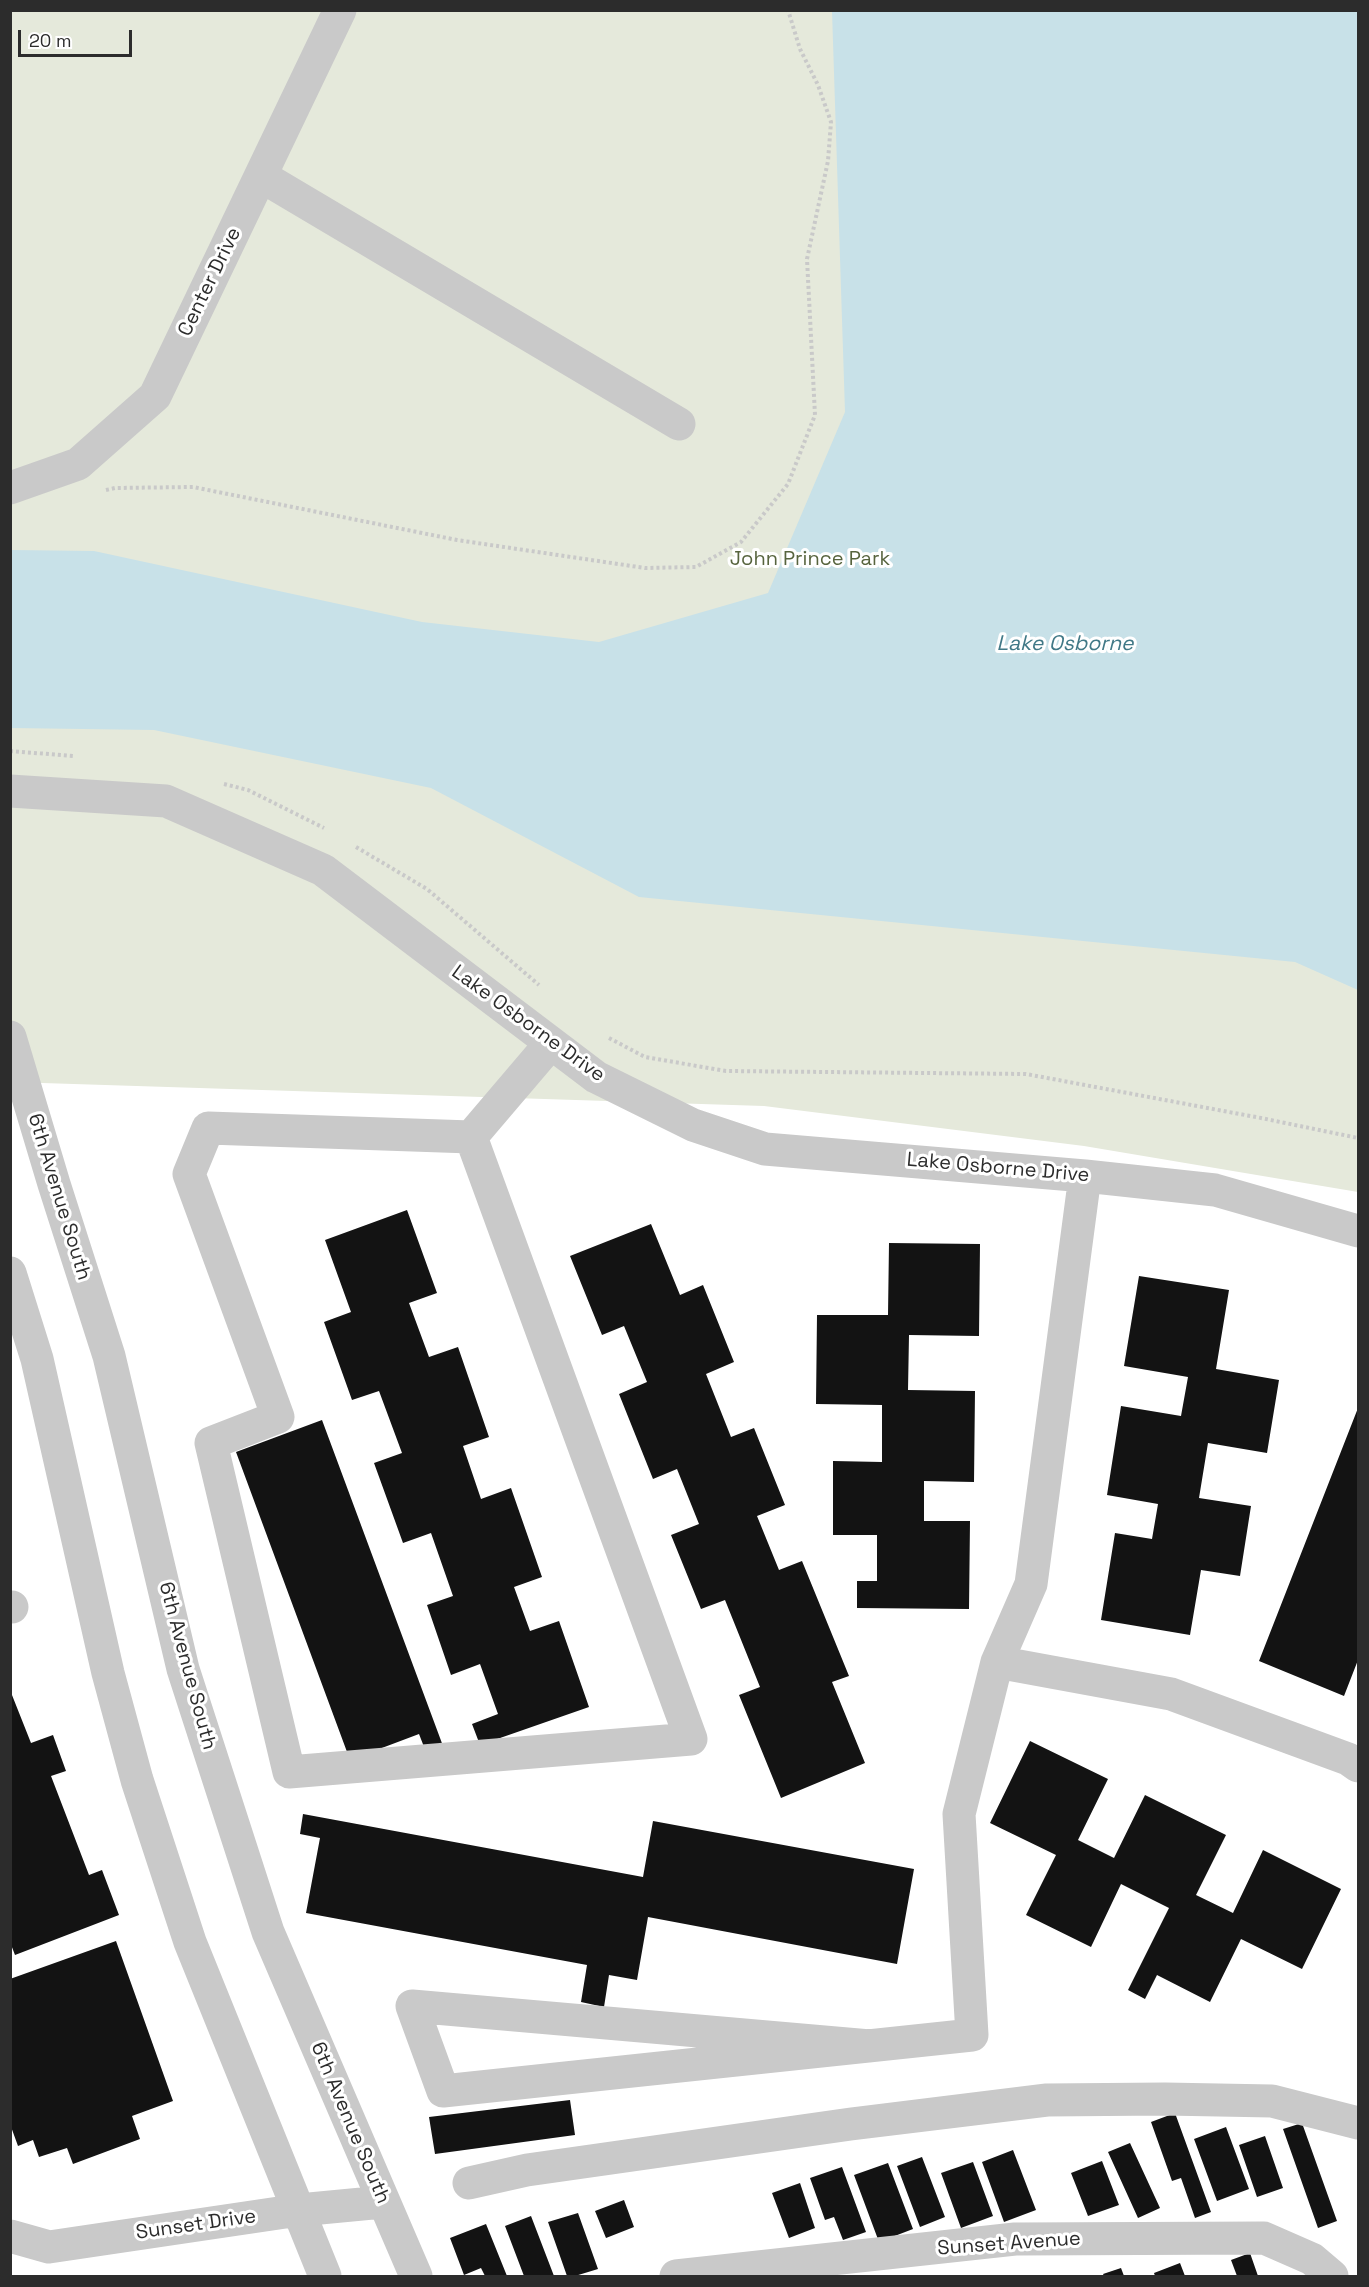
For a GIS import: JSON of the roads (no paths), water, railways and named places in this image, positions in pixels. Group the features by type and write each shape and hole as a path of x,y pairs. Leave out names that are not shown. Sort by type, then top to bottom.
{"street":[{"name":"Center Drive","path":"10,488 78,464 155,396 340,10"},
{"path":"261,176 679,424"},
{"name":"Lake Osborne Drive","path":"10,791 166,801 323,870 596,1077 693,1125 765,1149 1085,1176 1215,1190 1359,1231"},
{"name":"6th Avenue South","path":"10,1037 54,1184 110,1356 183,1669 268,1932 416,2277"},
{"path":"471,1137 551,1043"},
{"path":"208,1128 471,1137 692,1739 289,1772 211,1443 278,1417 189,1174 208,1128"},
{"path":"870,2046 412,2006 443,2091 870,2046 972,2035 960,1814 997,1662 1031,1584 1085,1176"},
{"path":"10,1273 37,1359 108,1673 137,1780 190,1942 325,2277"},
{"path":"997,1662 1172,1694 1348,1759 1359,1766"},
{"path":"469,2183 527,2170 1047,2100 1272,2101 1359,2123"},
{"name":"Sunset Drive","path":"10,2236 49,2247 299,2210 383,2202"},
{"name":"Sunset Avenue","path":"676,2277 1015,2239 1264,2238 1312,2259 1332,2277"}],"water":[{"name":"Lake Osborne","path":"832,11 1358,11 1358,990 1295,962 639,897 431,788 154,730 11,728 11,550 94,551 422,622 599,642 768,593 845,412"}],"park label":[{"name":"John Prince Park","path":"810,560"}]}
